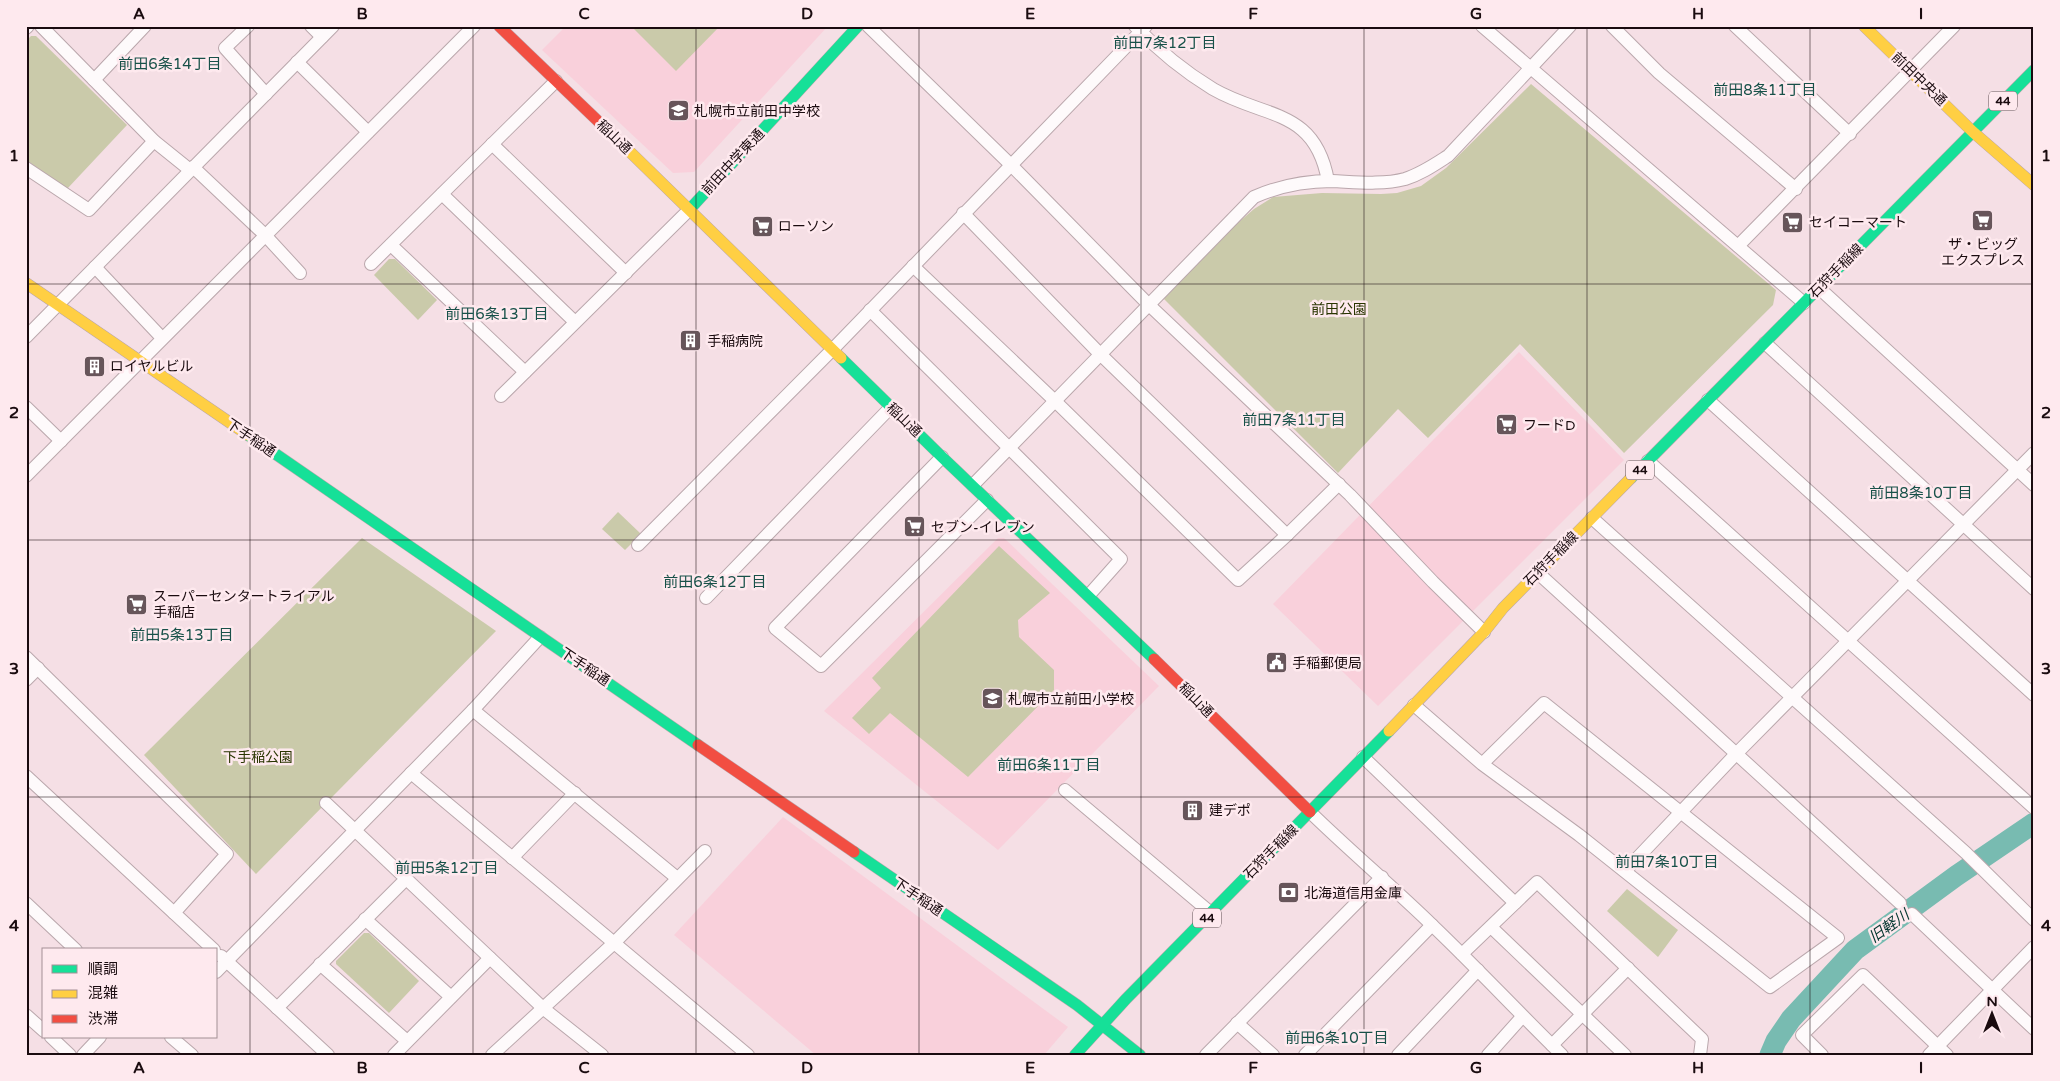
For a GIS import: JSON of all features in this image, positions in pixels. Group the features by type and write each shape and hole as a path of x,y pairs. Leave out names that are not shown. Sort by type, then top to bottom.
{"street":[{"path":"41,26 154,141 192,169 265,235 300,273"},
{"path":"94,80 145,26"},
{"path":"248,26 225,48 266,94"},
{"path":"311,26 322,37"},
{"path":"26,337 333,26"},
{"path":"26,476 474,26"},
{"name":"稲山通","path":"499,26 690,209 942,457 1089,595 1310,812"},
{"name":"前田中学東通","path":"690,209 858,26"},
{"path":"868,26 1011,165 1148,304 1339,484 1484,632"},
{"path":"1482,26 1804,303"},
{"path":"973,485 1254,197 1275,188 1308,182 1376,182 1403,179 1428,170 1448,156 1570,26"},
{"path":"1612,26 1659,73 1796,189"},
{"path":"1735,26 1850,134"},
{"name":"前田中央通","path":"1864,26 1973,132 2034,184"},
{"path":"1738,246 1911,72 1954,26"},
{"path":"638,545 832,350 1141,28 1189,73 1242,103 1289,120 1309,135 1325,166 1328,182"},
{"path":"298,62 368,132"},
{"name":"石狩手稲線","path":"1075,1055 1484,632 1503,608 1538,572 2034,70"},
{"path":"371,264 556,81"},
{"path":"26,168 89,210 154,141"},
{"path":"492,144 626,273"},
{"path":"442,194 575,322"},
{"path":"501,396 690,209"},
{"path":"963,213 1100,354 1287,536"},
{"path":"391,245 525,372"},
{"path":"913,266 1238,580 1287,536 1339,484"},
{"path":"94,267 162,338"},
{"name":"下手稲通","path":"26,283 1103,1024 1140,1055"},
{"path":"1819,288 2034,485"},
{"path":"870,310 1121,559 1089,595"},
{"path":"1765,343 2034,589"},
{"path":"1708,400 2034,695"},
{"path":"26,407 61,441"},
{"path":"706,598 891,407"},
{"path":"1625,872 1736,754 1794,698 2016,469 2034,453"},
{"path":"942,457 775,628 821,666 987,500"},
{"path":"1648,461 2034,808"},
{"path":"1592,518 1966,853 2034,920"},
{"path":"1538,572 1900,903"},
{"path":"218,970 473,710 540,637"},
{"path":"26,657 227,854 174,913"},
{"path":"26,680 38,668"},
{"path":"1414,705 1482,764 1579,835 1770,987 1838,938 1544,703 1482,764"},
{"path":"473,710 677,878"},
{"path":"1363,757 1515,904"},
{"path":"411,773 748,1055"},
{"path":"28,780 212,948"},
{"path":"1065,790 1211,913"},
{"path":"512,858 575,793"},
{"path":"326,803 544,1009 602,1055"},
{"path":"1310,812 1432,925 1562,1055"},
{"path":"492,1055 614,943 705,851"},
{"path":"1206,1055 1382,877"},
{"path":"277,1008 406,879"},
{"path":"1462,954 1537,882 1702,1039 1700,1055"},
{"path":"26,902 74,948"},
{"path":"1912,914 2034,1029"},
{"path":"365,920 451,997"},
{"path":"1305,1055 1432,925"},
{"path":"1491,927 1624,1055"},
{"path":"1822,1055 1802,1035 1863,975 1938,1052 1993,989 2034,947"},
{"path":"218,954 326,1054"},
{"path":"394,1055 490,958"},
{"path":"320,964 408,1041"},
{"path":"1552,1045 1628,968"},
{"path":"1398,1055 1478,970"},
{"path":"26,1015 42,1029"},
{"path":"1488,1055 1522,1017"},
{"path":"1237,1023 1273,1055"},
{"path":"52,1038 70,1055"},
{"path":"83,1055 99,1038"},
{"path":"173,1038 192,1055"}],"shaded area":[{"name":"札幌市立前田中学校","path":"566,26 828,26 694,172 673,173 542,50"},
{"path":"1519,352 1624,460 1378,706 1273,604"},
{"name":"札幌市立前田小学校","path":"998,538 1004,538 1159,686 998,850 824,711"},
{"path":"783,817 1068,1027 1044,1055 816,1055 674,935"}],"green space":[{"path":"631,26 720,26 676,71"},
{"path":"31,36 36,36 127,125 67,189 26,160 26,41"},
{"name":"前田公園","path":"1531,84 1776,290 1773,305 1624,453 1520,344 1428,438 1398,409 1338,473 1164,299 1170,289 1232,228 1254,209 1273,197 1322,193 1397,193 1421,186 1446,168"},
{"path":"389,259 395,259 437,300 418,320 374,275"},
{"path":"618,512 641,534 625,550 602,529"},
{"name":"下手稲公園","path":"362,538 496,631 256,874 144,755"},
{"path":"999,546 1050,593 1018,620 1019,637 1054,670 1054,690 968,777 890,713 869,734 852,718 881,688 872,678"},
{"path":"1627,889 1678,930 1658,957 1607,911"},
{"path":"364,933 369,933 419,981 389,1013 336,964 336,961"}],"waterway":[{"name":"旧軽川","path":"1770,1055 1776,1041 1791,1019 1855,950 1956,876 2034,823"}],"traffic: fast":[{"path":"690,209 858,26"},
{"path":"1631,478 2034,70"},
{"path":"841,358 1154,659"},
{"path":"248,435 698,745"},
{"path":"1075,1055 1126,999 1389,731"},
{"path":"854,852 1077,1005 1140,1055"}],"traffic: slow":[{"path":"1864,26 1973,132 2034,185"},
{"path":"626,148 841,358"},
{"path":"26,283 248,435"},
{"path":"1389,731 1484,632 1503,608 1631,478"}],"traffic: jam":[{"path":"499,26 626,148"},
{"path":"1154,659 1310,812"},
{"path":"698,745 854,852"}],"place":[{"name":"札幌市立前田中学校","path":"678,111"},
{"name":"ザ・ビッグ エクスプレス","path":"1983,221"},
{"name":"セイコーマート","path":"1793,222"},
{"name":"ローソン","path":"762,226"},
{"name":"手稲病院","path":"691,341"},
{"name":"ロイヤルビル","path":"94,366"},
{"name":"フードD","path":"1507,425"},
{"name":"セブン-イレブン","path":"915,527"},
{"name":"スーパーセンタートライアル 手稲店","path":"137,604"},
{"name":"手稲郵便局","path":"1276,663"},
{"name":"札幌市立前田小学校","path":"992,699"},
{"name":"建デポ","path":"1193,810"},
{"name":"北海道信用金庫","path":"1288,893"}],"district":[{"name":"前田7条12丁目","path":"1165,43"},
{"name":"前田6条14丁目","path":"170,64"},
{"name":"前田8条11丁目","path":"1765,90"},
{"name":"前田6条13丁目","path":"497,314"},
{"name":"前田7条11丁目","path":"1294,420"},
{"name":"前田8条10丁目","path":"1921,493"},
{"name":"前田6条12丁目","path":"715,582"},
{"name":"前田5条13丁目","path":"182,635"},
{"name":"前田6条11丁目","path":"1049,765"},
{"name":"前田7条10丁目","path":"1667,862"},
{"name":"前田5条12丁目","path":"447,868"},
{"name":"前田6条10丁目","path":"1337,1038"}]}
